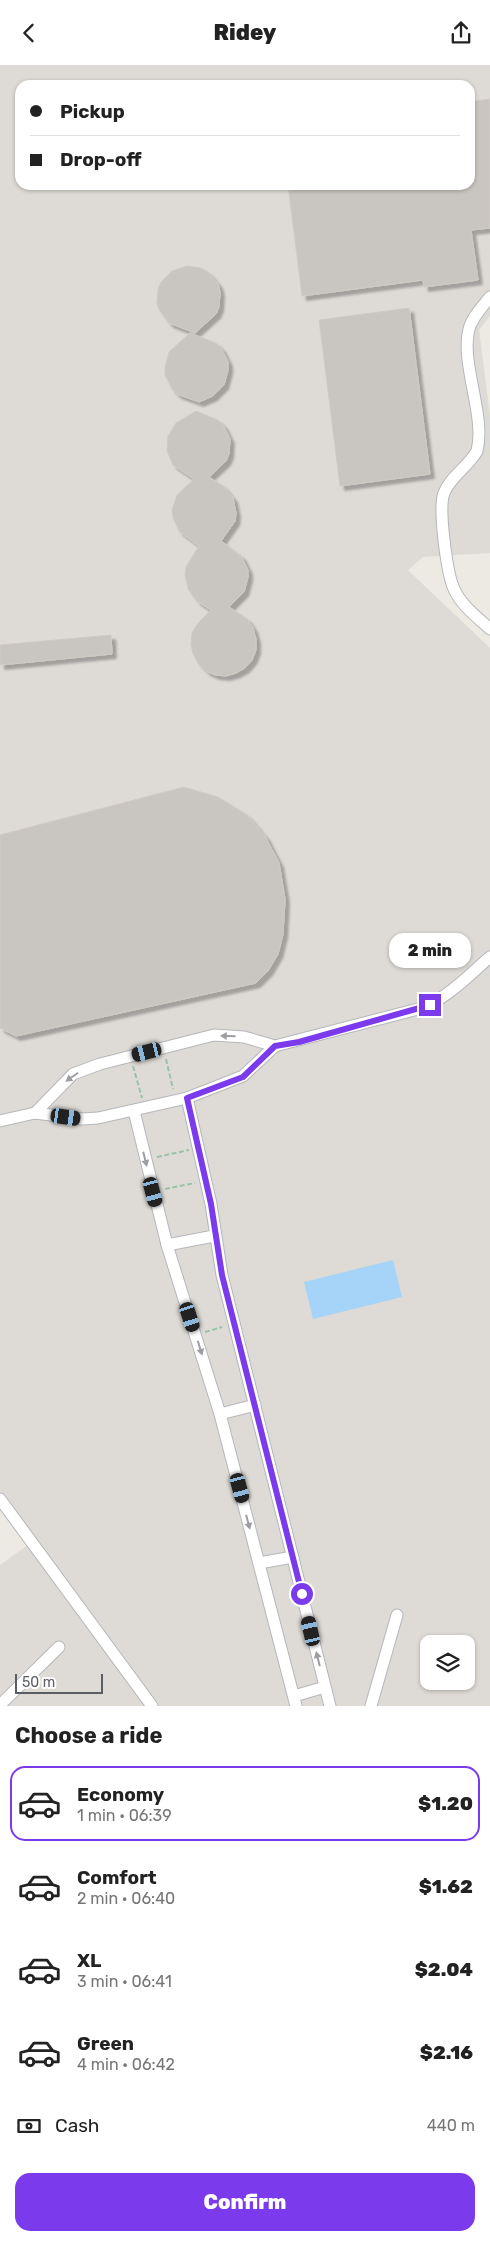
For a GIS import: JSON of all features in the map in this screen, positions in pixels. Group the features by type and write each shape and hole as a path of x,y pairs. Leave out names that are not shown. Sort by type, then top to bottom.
{"lane":[{"path":"490,297 471,323 468,337 477,414 478,447 470,463 447,487 440,509 449,570 454,589 468,608 490,629"},
{"path":"35,1113 72,1074 100,1064 214,1035 244,1037 275,1046 299,1042 430,1005 446,995 490,957"},
{"path":"0,1121 35,1113 82,1119 139,1110 181,1100 243,1077 275,1046"},
{"path":"181,1100 198,1148 206,1181 214,1236 234,1324 330,1706"},
{"path":"139,1110 145,1159 153,1192 167,1245 220,1414 295,1701 325,1687"},
{"path":"167,1245 214,1236"},
{"path":"220,1414 255,1405"},
{"path":"0,1499 152,1706"},
{"path":"259,1563 293,1557"},
{"path":"371,1706 397,1615"},
{"path":"0,1705 59,1647"}],"path":[{"path":"164,1048 181,1100"},
{"path":"130,1057 139,1110"},
{"path":"145,1159 198,1148"},
{"path":"153,1192 206,1181"},
{"path":"196,1335 234,1324"}],"shaded area":[{"path":"0,65 490,65 490,316 479,330 490,416 490,553 423,557 408,570 490,648 490,1706 0,1706 0,1565 29,1544 0,1504"}],"water":[{"path":"393,1260 402,1297 313,1319 304,1282"}],"building":[{"path":"490,99 490,228 471,230 478,280 424,287 423,280 302,296 289,190 475,190 475,101"},
{"path":"187,266 201,268 208,272 218,284 220,292 219,307 216,314 195,333 169,323 157,304 158,289 161,282 172,271"},
{"path":"409,308 430,474 340,486 319,320"},
{"path":"190,333 216,343 221,348 228,362 224,385 213,396 199,402 177,394 172,389 165,375 169,352"},
{"path":"196,411 218,420 223,425 230,439 229,454 226,461 209,477 223,486 233,498 236,513 235,521 221,541 241,556 248,570 248,577 244,592 229,607 247,619 253,628 256,639 256,650 252,660 245,668 226,676 215,675 206,671 193,654 191,644 192,633 198,623 211,610 197,601 188,589 185,574 186,567 199,546 179,531 173,518 172,510 177,495 194,479 173,465 167,451 168,436 176,423"},
{"path":"111,635 112,654 0,665 0,645"},
{"path":"184,787 218,797 247,815 265,836 279,863 285,899 283,934 278,954 268,971 256,983 16,1036 0,1028 0,835"}],"route":[{"path":"302,1594 222,1275 216,1247 211,1204 187,1098 243,1077 275,1046 299,1042 430,1005"}]}
